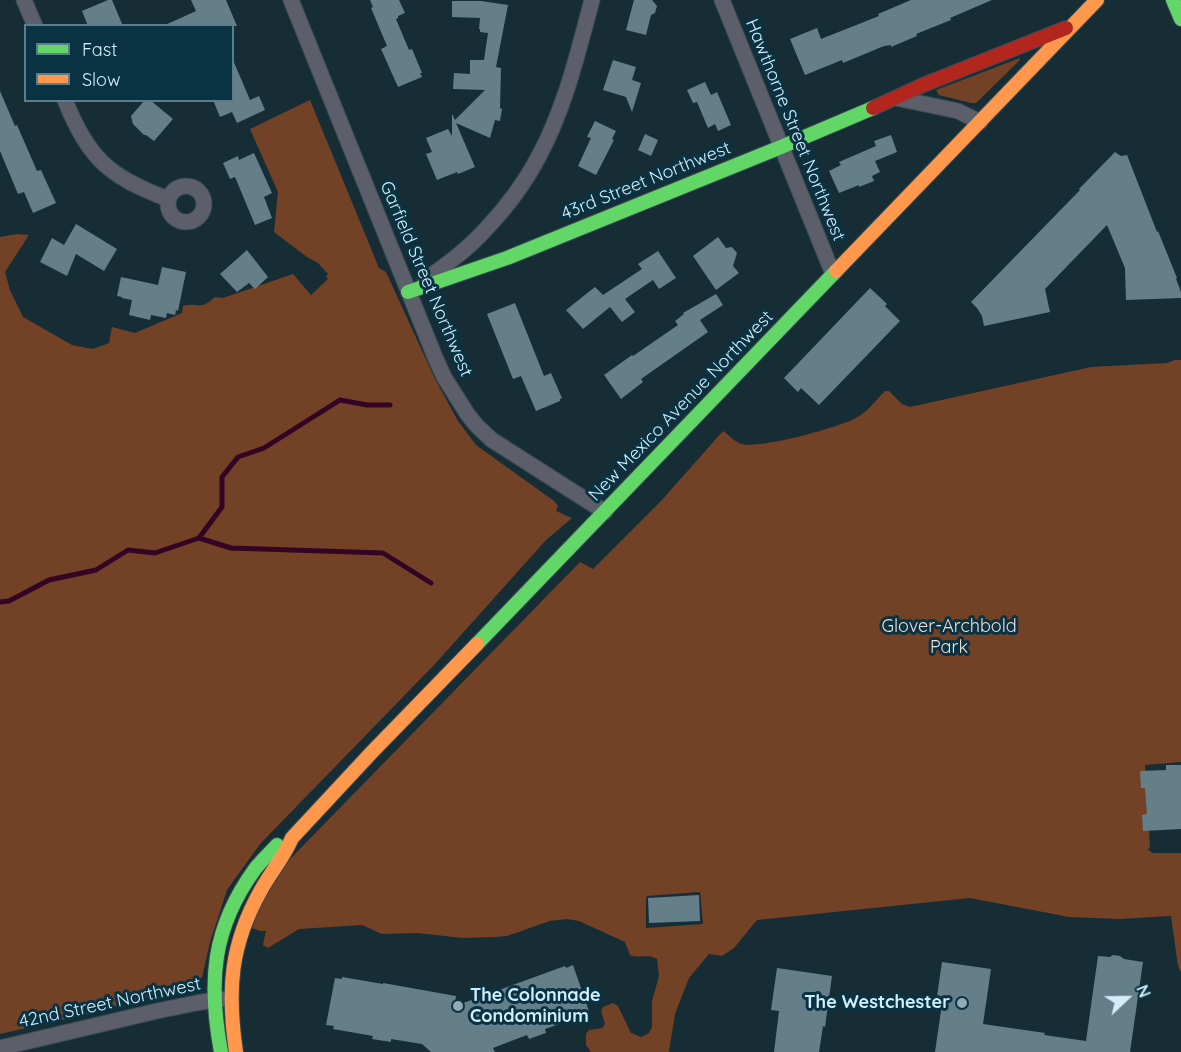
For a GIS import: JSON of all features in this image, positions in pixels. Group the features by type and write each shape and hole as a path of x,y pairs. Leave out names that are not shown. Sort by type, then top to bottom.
{"street":[{"path":"24,0 34,24"},
{"name":"Garfield Street Northwest","path":"291,0 408,292 444,377 461,406 492,440 604,512"},
{"path":"408,292 448,263 485,231 511,200 528,174 555,121 592,0"},
{"name":"Hawthorne Street Northwest","path":"722,0 833,274"},
{"name":"New Mexico Avenue Northwest","path":"236,1052 231,1017 231,970 242,927 292,838 372,752 1098,0"},
{"path":"1173,0 1181,19"},
{"name":"43rd Street Northwest","path":"408,292 507,258 781,147 923,85 1072,26"},
{"path":"896,98 958,111 980,122"},
{"path":"66,102 81,136 104,164 128,182 168,199"},
{"name":"New Mexico Avenue Northwest","path":"221,1052 213,1000 214,972 224,930 235,903 256,868 277,845 292,838"},
{"name":"42nd Street Northwest","path":"0,1048 157,1011 230,998"}],"green space":[{"path":"1020,58 976,103 939,95 936,90"},
{"path":"310,100 379,268 386,272 435,379 458,421 476,445 554,501 558,506 556,511 572,518 546,540 435,664 260,844 227,890 210,942 201,982 191,985 190,988 0,1034 0,237 17,234 29,235 5,272 10,290 23,317 72,345 93,349 109,343 112,327 135,333 182,313 183,306 202,305 215,297 223,298 293,274 311,295 328,279 326,276 328,274 318,263 274,232 278,192 250,129"},
{"name":"Glover-Archbold Park","path":"1181,360 1181,762 1145,765 1150,848 1147,849 1153,853 1181,853 1181,972 1178,966 1171,916 1119,919 1069,917 970,898 757,920 734,948 722,956 709,954 689,978 675,1014 669,1052 591,1052 586,1045 586,1034 589,1030 602,1028 605,1024 601,1011 603,1007 613,1003 618,1006 631,1033 641,1037 649,1033 652,1027 652,1001 659,976 657,959 650,956 630,955 625,942 579,921 567,919 550,921 507,936 463,938 417,933 382,934 362,925 299,929 268,948 263,945 266,931 247,926 289,860 580,562 593,569 661,501 723,431 735,441 751,445 781,441 854,419 867,410 885,391 889,391 902,404 910,407 1091,367 1167,363","holes":["700,892 703,924 646,928 647,896"]}],"building":[{"path":"112,0 122,24 87,24 82,11"},
{"path":"191,0 226,0 237,26 234,24 167,24 196,11"},
{"path":"370,0 399,0 405,13 396,19 409,50 412,49 422,77 398,87 381,49 387,46 371,8 373,7"},
{"path":"634,0 652,0 657,6 655,13 651,15 646,35 626,30"},
{"path":"911,0 992,0 891,47 891,45 884,46 843,63 842,60 805,75 790,39 817,28 821,39 879,16 878,14"},
{"path":"452,1 481,1 508,5 496,67 501,68 500,108 502,109 500,121 495,120 490,138 456,123 475,167 437,180 426,154 432,152 426,138 448,129 452,136 452,114 455,120 485,90 453,89 454,73 470,74 470,60 484,60 488,33 480,32 480,18 452,17"},
{"path":"613,60 636,67 632,80 641,83 632,112 626,97 603,90"},
{"path":"234,62 250,100 259,96 265,110 237,123 232,112 220,117 214,102 234,102"},
{"path":"705,82 711,95 717,92 731,125 718,131 715,124 708,128 697,102 693,103 687,90"},
{"path":"0,91 37,171 41,170 56,203 33,213 24,192 18,194 0,151"},
{"path":"143,102 152,102 173,119 154,141 133,124 131,116"},
{"path":"595,121 616,131 612,139 614,140 596,175 578,166 591,138 587,137"},
{"path":"645,134 658,140 651,156 638,150"},
{"path":"891,135 897,152 875,161 880,172 872,176 874,181 839,193 829,171 841,165 839,162 876,146 874,141"},
{"path":"1115,152 1121,156 1127,155 1177,278 1181,298 1126,300 1125,268 1107,225 1045,289 1050,312 984,326 982,316 971,302"},
{"path":"254,153 272,193 264,197 272,218 255,225 235,177 230,179 223,163 238,156 239,160"},
{"path":"76,224 117,249 104,271 76,254 67,276 40,262 52,238 64,245"},
{"path":"718,237 726,248 732,247 737,253 733,266 739,273 716,290 693,256"},
{"path":"247,250 268,277 255,289 249,283 237,292 220,274"},
{"path":"658,251 676,278 659,289 653,280 625,299 635,312 622,322 610,307 583,329 566,310 595,287 603,295 642,269 638,264"},
{"path":"162,267 186,272 178,311 176,310 175,315 167,313 166,318 151,315 150,320 129,315 132,300 117,296 121,277 158,285"},
{"path":"870,288 887,304 885,306 900,321 819,405 801,388 798,392 784,378"},
{"path":"716,294 723,305 700,320 708,332 641,379 643,382 621,399 604,375 678,325 675,321 683,313"},
{"path":"515,303 544,376 551,373 562,398 536,411 521,376 513,379 487,314"},
{"path":"1166,765 1181,765 1181,829 1143,831 1142,815 1147,814 1145,788 1141,788 1140,771 1166,770"},
{"path":"699,895 700,921 649,923 648,898"},
{"name":"The Westchester","path":"1113,955 1143,962 1130,1052 935,1052 942,1004 936,1003 942,962 991,969 983,1024 1086,1041 1098,956"},
{"name":"The Colonnade Condominium","path":"573,965 589,1011 582,1014 583,1016 545,1029 546,1033 529,1039 527,1035 493,1048 495,1052 431,1052 422,1044 391,1039 391,1042 372,1039 373,1036 333,1029 334,1026 326,1025 335,978 383,983 456,996 455,1006"},
{"name":"The Westchester","path":"777,968 832,976 819,1052 774,1052 779,1011 771,1010"}],"waterway":[{"path":"199,538 222,507 222,477 238,457 264,448 340,400 367,405 390,405"},
{"path":"0,602 9,601 49,580 96,570 128,550 155,553 199,538 231,548 383,553 431,583"}],"traffic: fast":[{"path":"1173,0 1181,19"},
{"path":"408,292 507,258 873,108"},
{"path":"477,644 836,271"},
{"path":"221,1052 215,1002 215,979 222,934 241,891 255,869 277,845"}],"traffic: slow":[{"path":"836,271 1097,0"},
{"path":"236,1052 232,988 237,949 251,910 265,883 292,838 477,644"}],"traffic: jam":[{"path":"873,108 923,85 1066,28"}],"place":[{"name":"The Westchester","path":"962,1003"},
{"name":"The Colonnade Condominium","path":"458,1006"}]}
